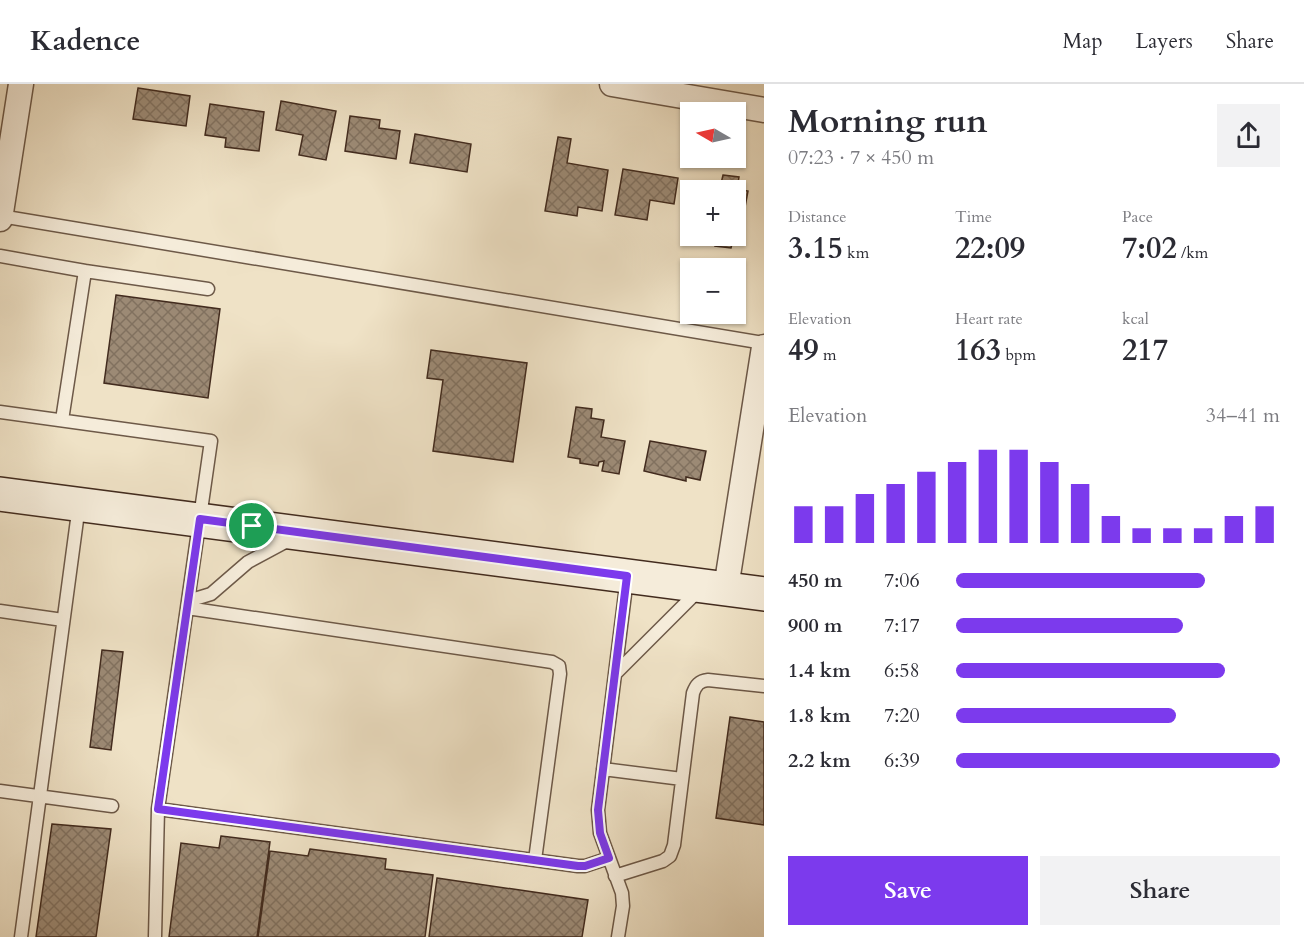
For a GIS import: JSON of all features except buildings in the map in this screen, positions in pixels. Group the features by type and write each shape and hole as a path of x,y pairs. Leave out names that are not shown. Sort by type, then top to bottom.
{"main road":[{"path":"0,494 764,594"}],"street":[{"path":"1,208 21,84"},
{"path":"612,84 764,110"},
{"path":"715,587 764,347"}],"lane":[{"path":"1,208 764,343"},
{"path":"0,256 85,272 208,289"},
{"path":"62,420 85,272"},
{"path":"0,412 211,441 158,809 155,937"},
{"path":"21,937 79,504"},
{"path":"188,604 211,594 248,562 303,533"},
{"path":"618,937 623,906 622,893 598,821 627,576"},
{"path":"615,674 715,587"},
{"path":"188,604 552,662 559,666 560,674 535,860"},
{"path":"0,611 63,620"},
{"path":"615,876 663,861 670,856 674,845 693,693 696,685 708,680 764,686"},
{"path":"603,769 682,779"},
{"path":"0,791 112,806"},
{"path":"158,809 585,866 609,858"}],"route":[{"path":"200,519 252,526 627,576 598,810 600,833 609,858 578,866 158,809 200,519"}]}
